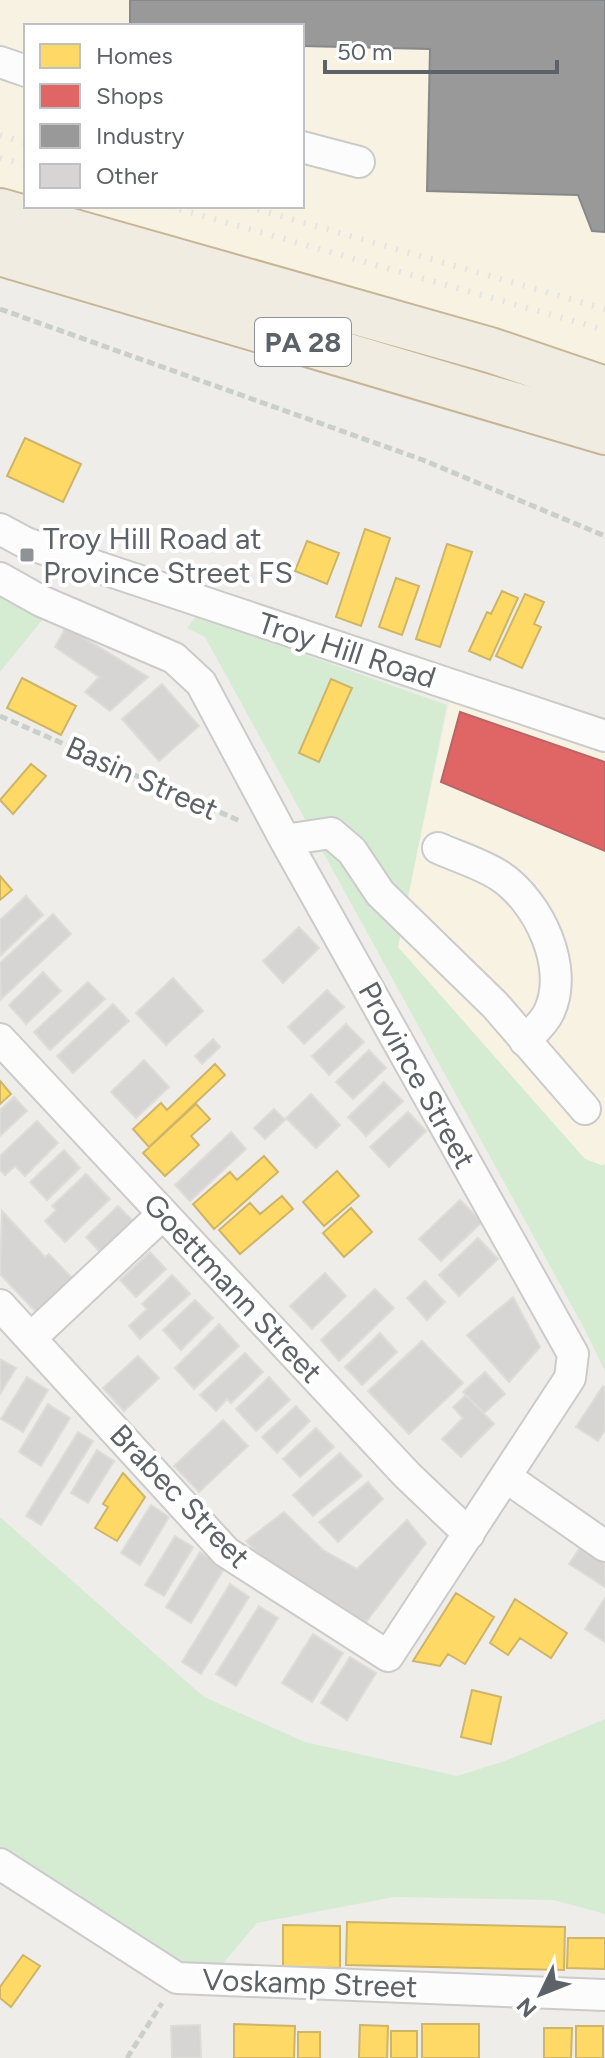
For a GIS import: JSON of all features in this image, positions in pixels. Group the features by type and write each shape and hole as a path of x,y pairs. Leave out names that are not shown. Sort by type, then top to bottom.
{"highway":[{"name":"PA 28","path":"0,211 490,350 605,389"},
{"name":"PA 28","path":"0,253 605,432"}],"street":[{"path":"0,62 24,70"},
{"path":"304,148 359,162"},
{"name":"Troy Hill Road","path":"0,529 26,543 605,736"},
{"name":"Province Street","path":"0,578 41,601 174,658 201,683 285,840 573,1354 570,1378 388,1656"},
{"path":"285,840 331,833 352,851 380,893 495,1005 585,1109"},
{"path":"438,848 500,876 521,896 549,941 556,965 555,991 548,1014 525,1041"},
{"name":"Goettmann Street","path":"0,1039 407,1475 469,1534"},
{"path":"31,1338 163,1214"},
{"name":"Brabec Street","path":"0,1305 226,1552 388,1656"},
{"path":"506,1477 605,1546"},
{"name":"Voskamp Street","path":"0,1864 177,1978 605,1995"}],"path":[{"path":"0,309 423,460 605,536"},
{"name":"Basin Street","path":"0,716 285,840"},
{"path":"127,2058 177,1978"}],"shaded area":[{"path":"0,0 605,0 605,389 0,211"},
{"path":"453,685 605,736 605,1164 601,1166 585,1160 397,947"}],"green space":[{"path":"0,592 43,619 0,672"},
{"path":"196,616 447,705 398,947 585,1159 605,1164 605,1371 205,637 187,628"},
{"path":"0,1517 204,1697 305,1742 457,1776 505,1761 605,1719 605,1914 554,1900 394,1897 257,1923 210,1979 0,1865"}],"building: Homes":[{"path":"25,438 81,464 63,502 7,476"},
{"path":"365,529 390,538 361,626 336,617"},
{"path":"307,541 339,553 327,584 295,571"},
{"path":"447,544 472,552 440,647 416,639"},
{"path":"396,578 419,586 402,635 379,627"},
{"path":"502,591 518,598 490,660 469,651 487,612 491,614"},
{"path":"525,594 544,602 534,624 541,627 522,668 496,656"},
{"path":"22,678 76,706 61,735 7,708"},
{"path":"331,679 352,688 319,762 299,753"},
{"path":"31,764 46,776 13,814 0,800"},
{"path":"0,876 12,890 0,900"},
{"path":"215,1064 225,1075 149,1147 133,1129 161,1103 167,1110"},
{"path":"0,1081 11,1094 0,1104"},
{"path":"196,1104 210,1119 191,1136 199,1145 165,1176 143,1153"},
{"path":"264,1156 278,1172 214,1229 193,1204 230,1172 237,1180"},
{"path":"337,1171 359,1196 324,1226 303,1202"},
{"path":"282,1196 293,1209 240,1254 219,1230 250,1203 260,1214"},
{"path":"351,1208 372,1232 344,1257 323,1233"},
{"path":"123,1473 145,1497 117,1541 95,1528 108,1507 103,1504"},
{"path":"456,1593 494,1617 465,1664 448,1654 440,1666 413,1661"},
{"path":"515,1599 567,1633 551,1658 520,1638 508,1655 490,1643"},
{"path":"472,1690 501,1697 491,1744 461,1737"},
{"path":"347,1922 565,1927 564,1970 346,1965"},
{"path":"283,1925 340,1926 340,1968 283,1967"},
{"path":"568,1938 605,1938 605,1969 567,1968"},
{"path":"23,1955 40,1966 11,2007 0,1998 0,1987"},
{"path":"234,2024 295,2026 294,2058 234,2058"},
{"path":"422,2024 479,2024 479,2058 422,2058"},
{"path":"360,2025 388,2026 387,2058 359,2058"},
{"path":"576,2026 603,2026 603,2058 576,2058"},
{"path":"544,2028 572,2028 571,2058 544,2058"},
{"path":"391,2031 417,2031 417,2058 391,2058"},
{"path":"298,2032 320,2032 320,2058 298,2058"}],"building: Shops":[{"path":"460,712 605,762 605,851 441,782"}],"building: Industry":[{"path":"130,0 605,0 605,232 592,231 578,195 427,191 430,49 304,46 304,24 130,24"}],"building: Other":[{"path":"66,627 148,677 110,711 85,692 99,677 55,647"},
{"path":"162,684 199,726 159,761 122,719"},
{"path":"26,896 43,915 0,956 0,920"},
{"path":"53,914 71,934 1,999 0,963"},
{"path":"299,927 319,948 283,983 263,961"},
{"path":"43,972 61,991 26,1024 9,1005"},
{"path":"173,978 203,1011 166,1045 136,1013"},
{"path":"88,982 105,999 50,1050 34,1032"},
{"path":"327,990 344,1007 304,1044 288,1027"},
{"path":"113,1004 129,1021 73,1073 57,1056"},
{"path":"346,1024 364,1042 329,1075 312,1056"},
{"path":"213,1039 220,1047 202,1064 195,1056"},
{"path":"369,1050 386,1068 353,1099 336,1082"},
{"path":"144,1060 169,1087 136,1118 111,1092"},
{"path":"384,1082 403,1101 366,1136 348,1117"},
{"path":"311,1094 340,1125 316,1148 286,1118"},
{"path":"14,1097 27,1111 0,1136 0,1110"},
{"path":"274,1109 285,1120 265,1139 254,1128"},
{"path":"408,1112 426,1131 389,1167 370,1147"},
{"path":"37,1121 58,1143 25,1176 15,1166 5,1175 0,1170 0,1156"},
{"path":"231,1132 246,1149 190,1201 175,1185"},
{"path":"64,1150 80,1168 47,1200 30,1182"},
{"path":"86,1174 110,1199 65,1242 45,1221 56,1210 52,1206"},
{"path":"460,1200 482,1222 441,1261 419,1239"},
{"path":"118,1206 133,1221 100,1252 86,1237"},
{"path":"2,1211 45,1257 49,1254 72,1278 36,1312 0,1274"},
{"path":"478,1238 498,1259 459,1296 439,1275"},
{"path":"150,1252 166,1269 136,1297 120,1280"},
{"path":"325,1273 346,1296 312,1329 290,1306"},
{"path":"172,1275 190,1294 140,1339 129,1326 147,1309 142,1304"},
{"path":"425,1281 445,1302 427,1320 407,1298"},
{"path":"375,1289 394,1308 339,1361 321,1340"},
{"path":"513,1297 540,1347 509,1382 467,1335"},
{"path":"195,1300 213,1318 181,1350 163,1330"},
{"path":"219,1324 239,1346 194,1389 175,1368"},
{"path":"380,1333 397,1352 362,1385 345,1367"},
{"path":"422,1341 463,1383 409,1434 368,1391"},
{"path":"245,1353 263,1372 231,1403 227,1399 216,1411 200,1395"},
{"path":"138,1356 159,1378 124,1411 103,1388"},
{"path":"0,1359 16,1368 0,1394"},
{"path":"485,1372 505,1394 484,1413 463,1392"},
{"path":"27,1377 48,1390 23,1432 1,1419"},
{"path":"269,1377 290,1400 256,1431 236,1409"},
{"path":"603,1386 605,1430 598,1441 576,1427"},
{"path":"466,1395 494,1424 461,1457 442,1439 463,1418 453,1407"},
{"path":"48,1404 70,1418 41,1466 19,1452"},
{"path":"296,1406 310,1421 277,1453 262,1437"},
{"path":"223,1420 248,1446 199,1492 174,1466"},
{"path":"316,1428 334,1447 300,1477 283,1459"},
{"path":"78,1432 93,1441 41,1525 26,1516"},
{"path":"97,1450 114,1461 88,1503 71,1493"},
{"path":"340,1453 362,1476 313,1516 293,1495"},
{"path":"368,1482 383,1499 338,1542 319,1522"},
{"path":"151,1505 169,1517 140,1565 121,1553"},
{"path":"284,1512 323,1550 357,1569 407,1520 426,1543 366,1622 271,1566 246,1541"},
{"path":"175,1536 193,1547 164,1596 145,1585"},
{"path":"584,1542 605,1556 605,1587 569,1564"},
{"path":"200,1552 225,1567 191,1623 166,1607"},
{"path":"230,1584 249,1597 201,1674 182,1662"},
{"path":"605,1598 605,1642 585,1629"},
{"path":"259,1606 278,1618 236,1686 216,1674"},
{"path":"313,1634 343,1653 312,1702 282,1683"},
{"path":"350,1657 376,1673 347,1720 321,1703"},
{"path":"200,2025 201,2058 172,2058 171,2026"}],"railway":[{"path":"0,135 24,142"},
{"path":"0,158 24,164"},
{"path":"175,208 605,330"},
{"path":"253,208 605,309"}],"place":[{"name":"Troy Hill Road at Province Street FS","path":"27,555"}]}
